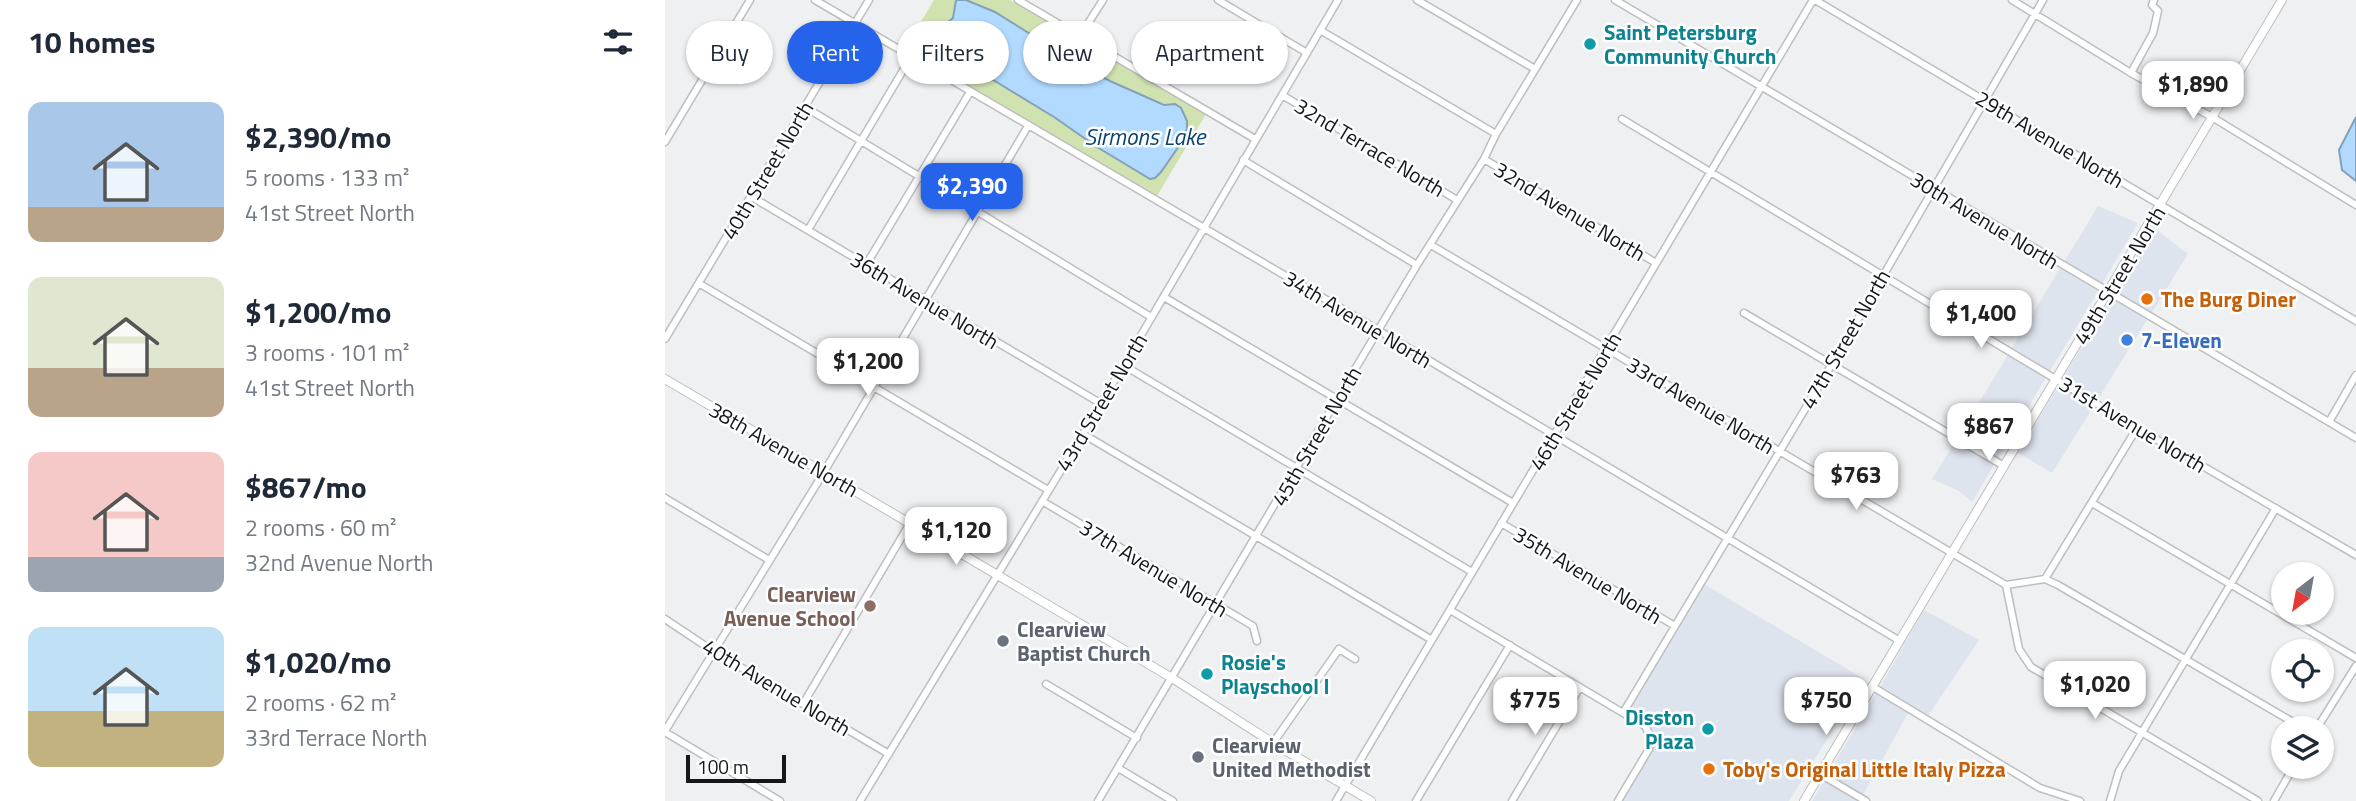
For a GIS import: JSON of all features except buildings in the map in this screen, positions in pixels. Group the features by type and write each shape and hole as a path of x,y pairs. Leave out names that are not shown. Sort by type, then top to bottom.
{"main road":[{"name":"49th Street North","path":"1804,801 2282,0"},
{"name":"38th Avenue North","path":"665,379 1172,678 1273,743 1371,801"}],"street":[{"path":"665,142 750,0"},
{"name":"34th Avenue North","path":"815,0 850,21"},
{"name":"40th Street North","path":"857,21 869,0"},
{"path":"1018,0 1054,21"},
{"path":"1090,21 1103,0"},
{"path":"1218,0 1307,53"},
{"name":"43rd Street North","path":"860,801 1083,434 1338,0"},
{"path":"1417,0 1535,69"},
{"name":"45th Street North","path":"1098,801 1577,0"},
{"name":"30th Avenue North","path":"1615,0 2356,438"},
{"name":"46th Street North","path":"1336,801 1814,0"},
{"name":"29th Avenue North","path":"1814,0 2356,321"},
{"path":"2013,0 2130,73 2212,117 2356,205"},
{"name":"47th Street North","path":"1623,713 1832,364 2037,15 2043,0"},
{"path":"2130,73 2153,33 2158,11 2152,5 2154,0"},
{"name":"32nd Avenue North","path":"1320,30 1496,134"},
{"path":"1117,58 1255,139"},
{"path":"808,230 897,81"},
{"name":"40th Street North","path":"665,339 819,84"},
{"name":"34th Avenue North","path":"957,84 1378,330 1900,641"},
{"path":"866,264 971,92"},
{"name":"32nd Terrace North","path":"1282,95 1457,200"},
{"path":"805,107 1151,317"},
{"name":"31st Avenue North","path":"1622,119 2137,428 2356,555"},
{"path":"779,801 665,732 824,472 1028,126"},
{"name":"32nd Avenue North","path":"1484,159 1656,263"},
{"path":"1243,160 1417,265"},
{"name":"36th Avenue North","path":"750,196 1100,403"},
{"name":"33rd Avenue North","path":"1431,245 2006,585"},
{"path":"700,284 1048,490"},
{"name":"35th Avenue North","path":"1164,296 1513,503"},
{"path":"1744,313 2004,466"},
{"path":"1123,365 1472,572"},
{"path":"2329,422 2356,376"},
{"path":"2045,579 2137,428"},
{"path":"1083,434 1431,640"},
{"path":"665,498 769,560"},
{"name":"37th Avenue North","path":"1042,501 1253,626 1257,641"},
{"path":"2092,503 2356,658"},
{"path":"2110,801 2119,771 2276,508"},
{"path":"803,704 910,523"},
{"name":"35th Avenue North","path":"1501,523 1675,626"},
{"path":"2258,801 2031,667 2019,649 2006,585 2045,579 2283,716"},
{"path":"1450,610 1645,726 1651,737 1649,749 1618,801"},
{"name":"40th Avenue North","path":"665,619 713,651 889,754"},
{"path":"1416,801 1510,645"},
{"path":"1273,743 1339,649 1355,659"},
{"path":"2325,716 2356,666"},
{"path":"1046,684 1137,738"},
{"path":"1513,801 1580,687"},
{"path":"1873,687 2040,788 2080,801"},
{"path":"1118,768 1173,801"},
{"path":"1820,774 1865,801"},
{"path":"2274,801 2287,779"}],"shaded area":[{"path":"2098,206 2138,223 2102,284 2064,262"},
{"path":"2153,227 2188,254 2151,314 2115,292"},
{"path":"2060,268 2098,291 2050,371 2012,348"},
{"path":"2111,298 2147,320 2098,399 2063,378"},
{"path":"2008,355 2046,377 1998,459 1959,435"},
{"path":"2059,385 2094,406 2052,473 2018,453"},
{"path":"1955,442 1994,465 1972,502 1959,491 1932,479"},
{"path":"1704,584 1864,679 1789,801 1622,801 1652,751 1656,738 1648,724 1630,709"},
{"path":"1924,610 1979,640 1928,716 1880,687"},
{"path":"1876,693 1908,713 1863,795 1828,774"},
{"path":"1824,781 1858,801 1812,801"}],"green space":[{"path":"934,0 956,0 953,18 949,21 921,21"},
{"path":"966,0 1010,0 1046,21 1023,21 1023,29 993,11"},
{"path":"1117,62 1131,70 1131,84 1154,84 1206,114 1157,196 966,84 1001,84 1139,173 1161,172 1182,142 1187,123 1175,104 1159,103 1114,84 1117,84"}],"water":[{"name":"Sirmons Lake","path":"956,0 966,0 995,12 1023,29 1023,84 1117,84 1164,105 1175,104 1181,108 1187,121 1187,129 1179,146 1161,172 1150,179 1000,84 1009,84 1009,21 949,21 953,18"},
{"path":"2356,117 2356,181 2342,170 2339,150"}],"place":[{"name":"Saint Petersburg Community Church","path":"1590,44"},
{"name":"The Burg Diner","path":"2147,299"},
{"name":"7-Eleven","path":"2127,340"},
{"name":"Clearview Avenue School","path":"870,606"},
{"name":"Clearview Baptist Church","path":"1003,641"},
{"name":"Rosie's Playschool I","path":"1207,674"},
{"name":"Disston Plaza","path":"1708,729"},
{"name":"Clearview United Methodist","path":"1198,757"},
{"name":"Toby's Original Little Italy Pizza","path":"1709,769"}]}
